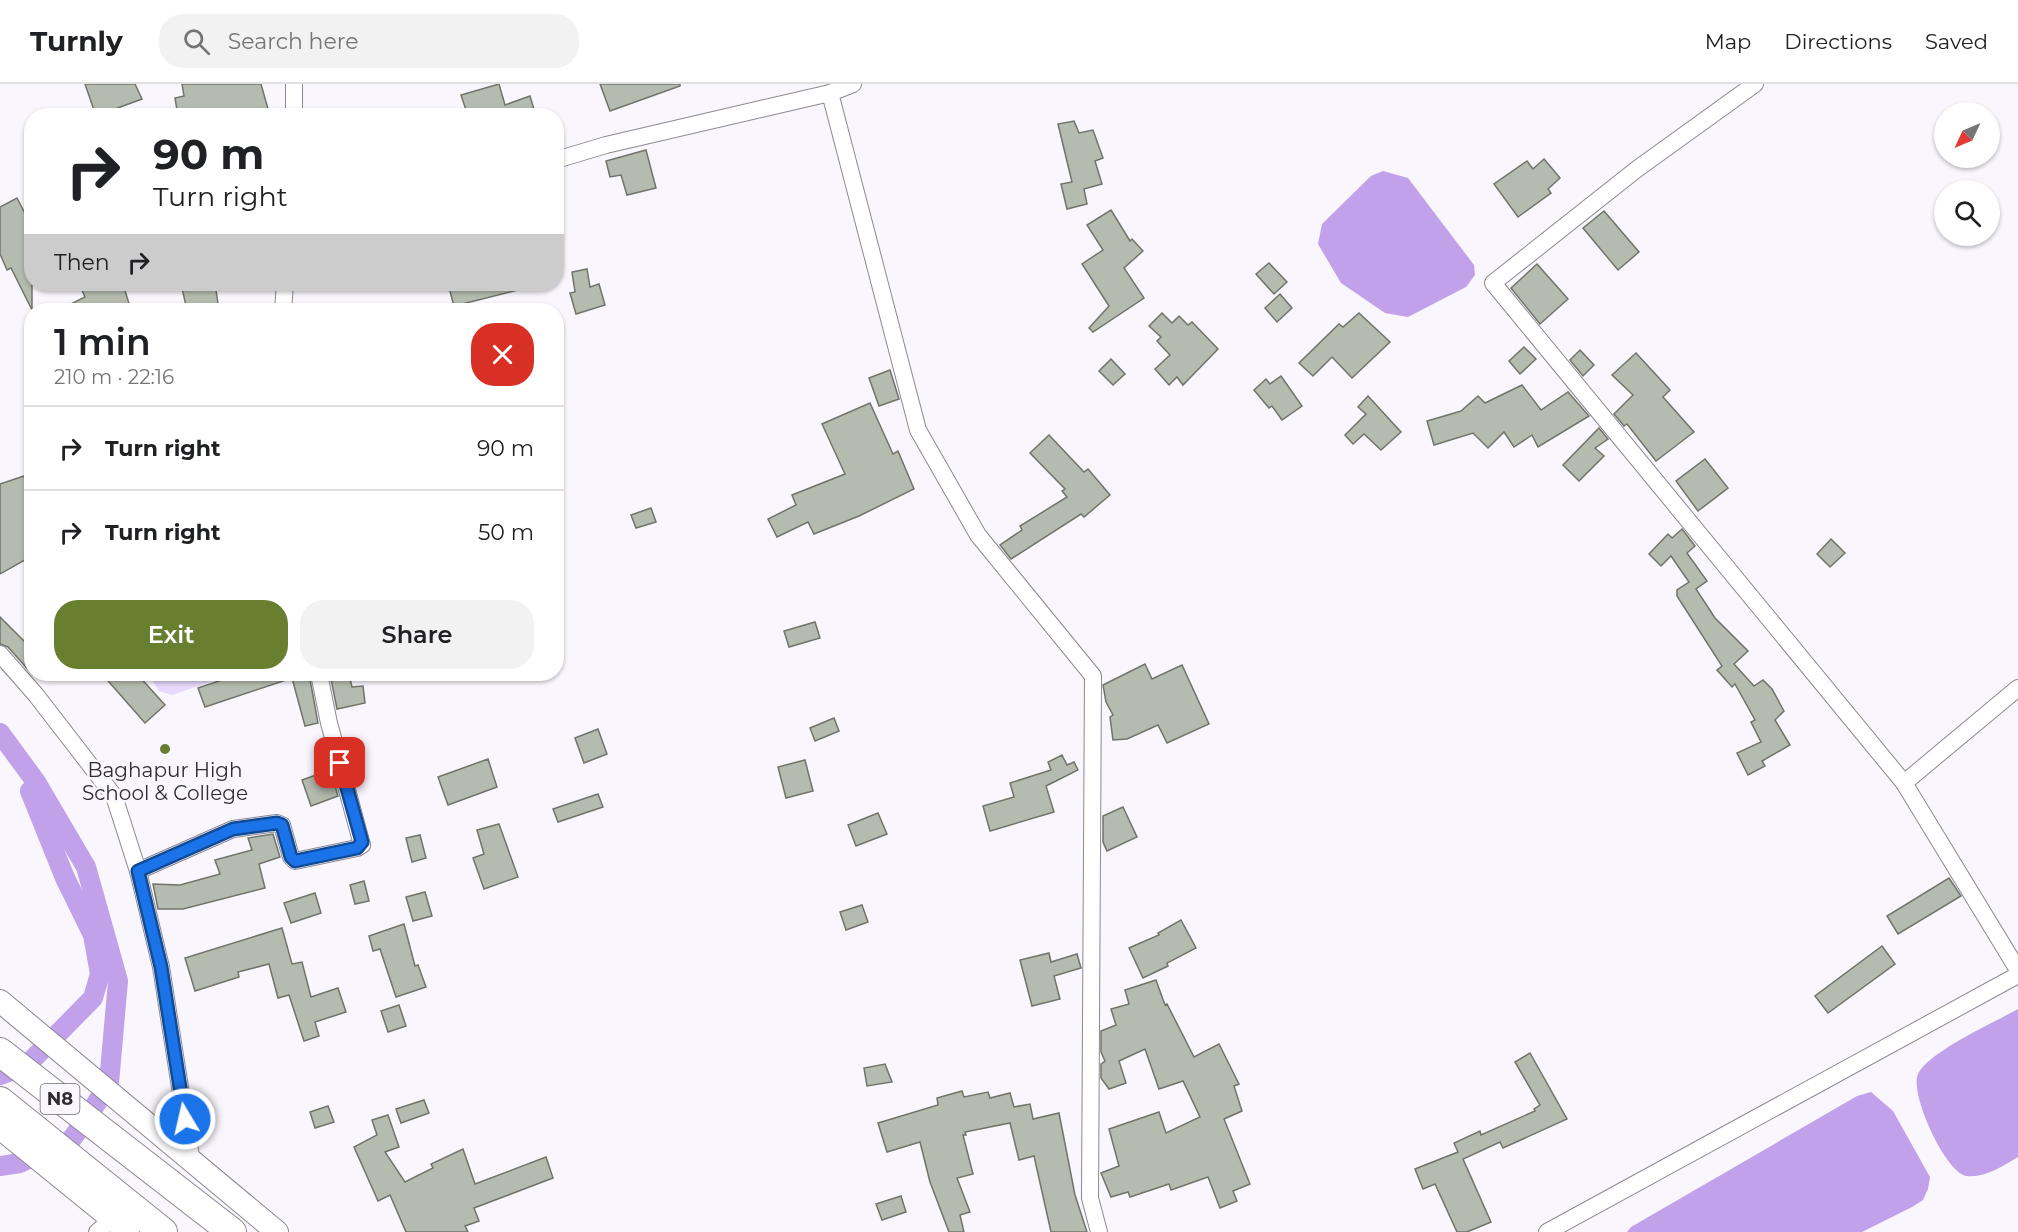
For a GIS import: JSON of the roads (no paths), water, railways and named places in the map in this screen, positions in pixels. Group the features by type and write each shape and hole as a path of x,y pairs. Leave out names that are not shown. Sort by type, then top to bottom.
{"highway":[{"name":"N8","path":"0,1052 232,1232"},
{"name":"N8","path":"0,1101 81,1181 162,1232"}],"street":[{"path":"294,84 294,108"},
{"path":"564,158 606,145 830,93 853,84"},
{"path":"1755,84 1637,170 1493,283 1904,783 2018,970"},
{"path":"830,93 918,430 978,535 1093,676 1090,1198 1099,1232"},
{"path":"0,654 36,695 114,796 138,871 161,967 192,1163"},
{"path":"138,871 233,829 277,823 282,825 291,857 295,861 362,845 329,723 320,681"},
{"path":"1904,783 2018,688"},
{"path":"1547,1232 2018,975"},
{"path":"0,1000 277,1232"},
{"path":"0,1128 81,1181 112,1228"}],"waterway":[{"path":"0,733 36,782 86,867 118,981 109,1083 87,1118 71,1140 20,1163 0,1166"},
{"path":"0,1075 27,1065 93,998 100,974 93,935 65,878 30,791"}],"place":[{"name":"Baghapur High School & College","path":"165,749"}]}
